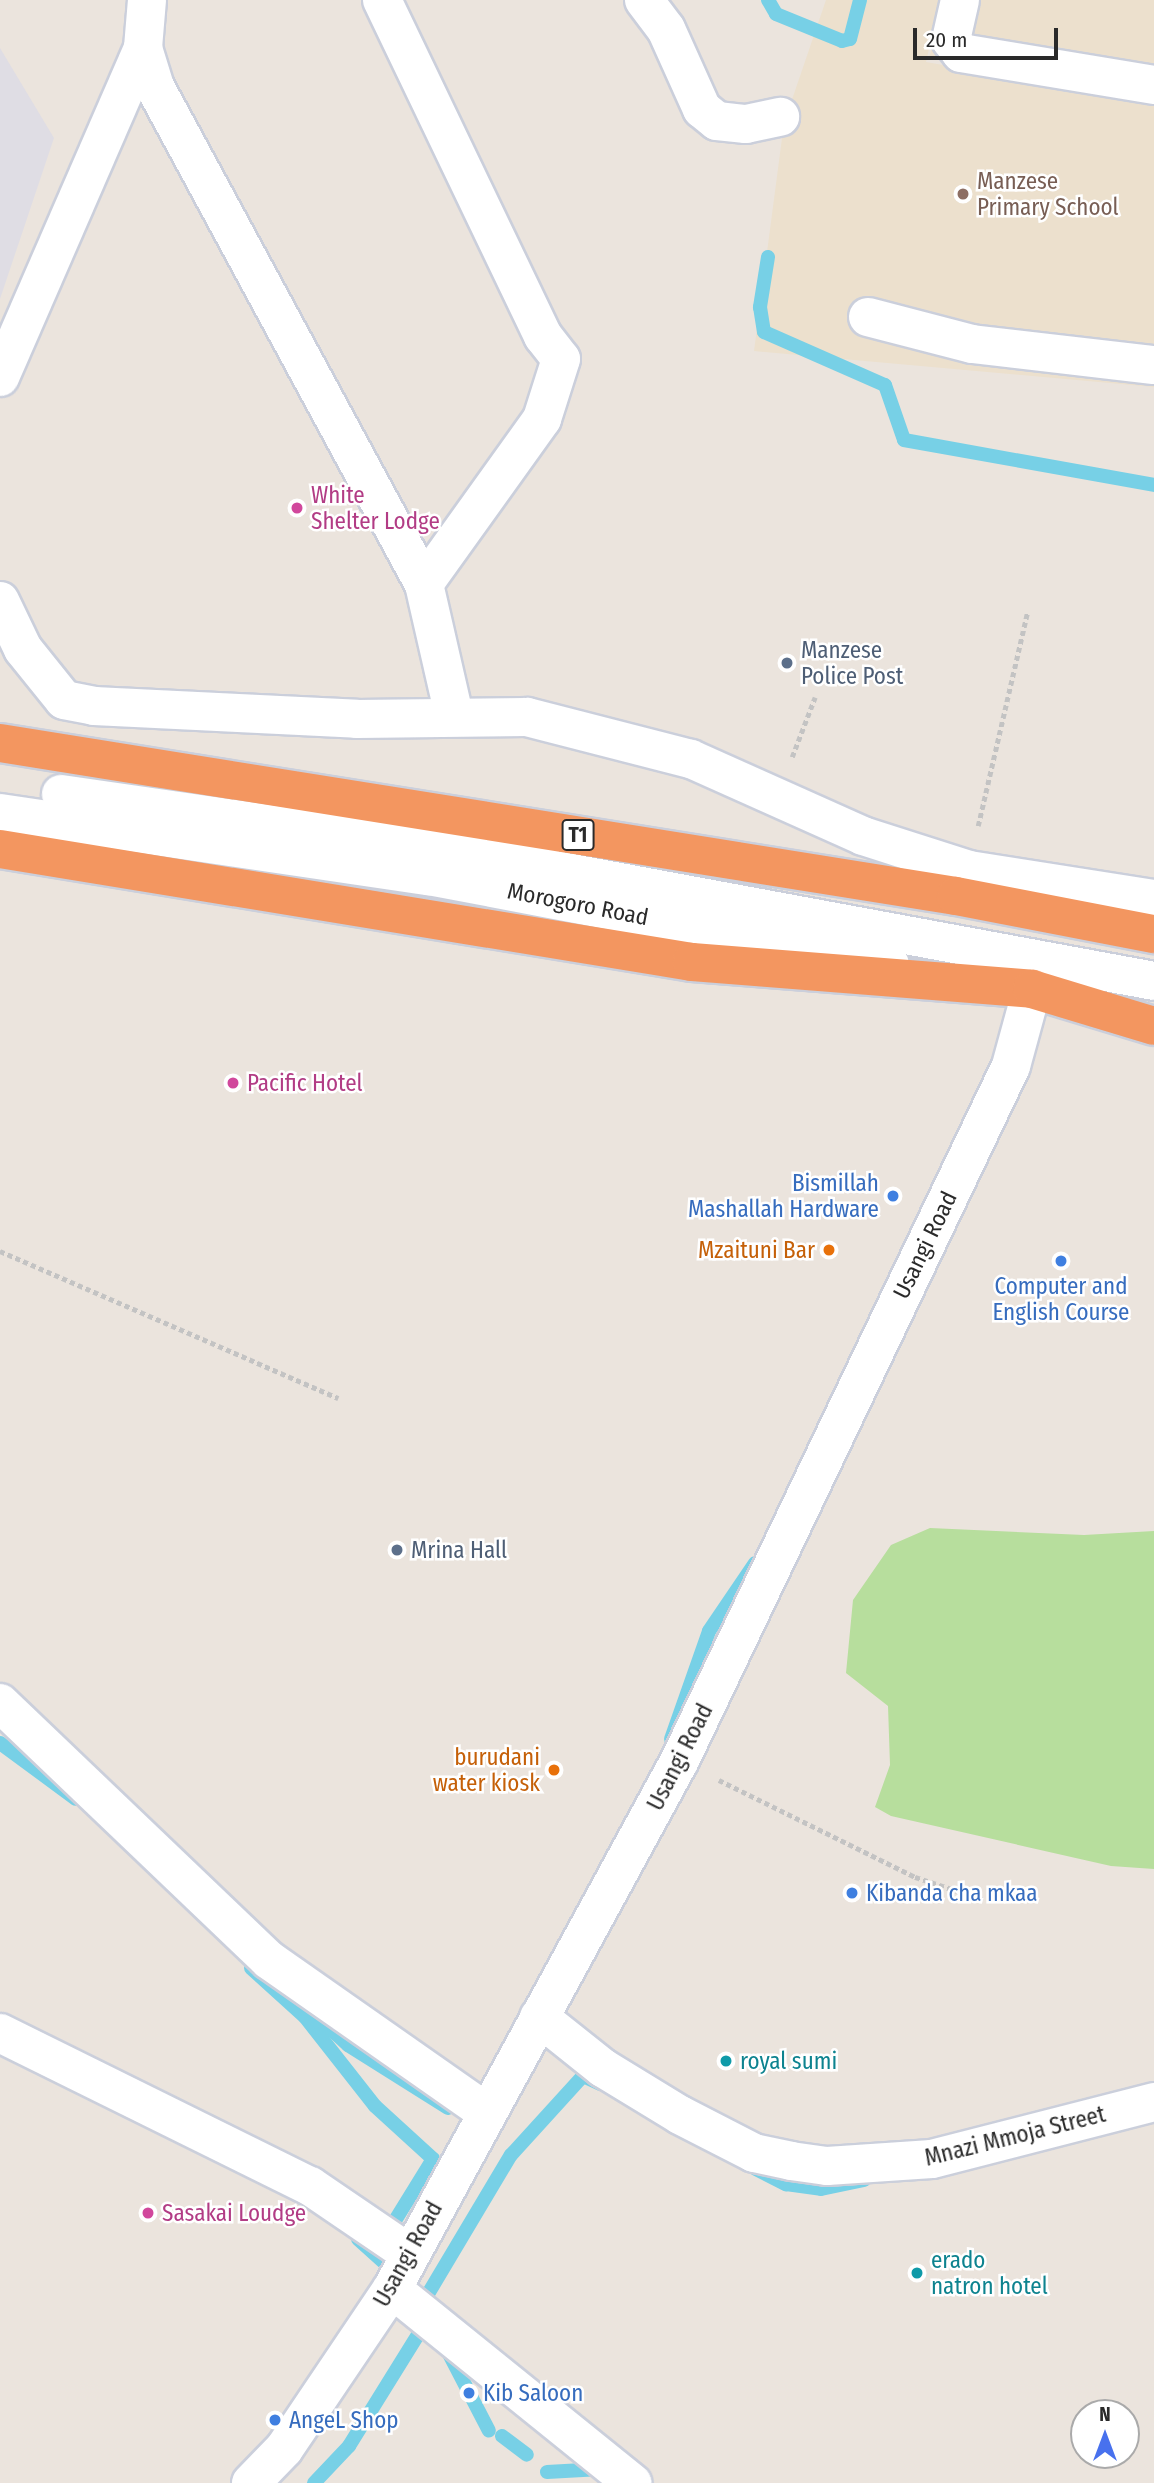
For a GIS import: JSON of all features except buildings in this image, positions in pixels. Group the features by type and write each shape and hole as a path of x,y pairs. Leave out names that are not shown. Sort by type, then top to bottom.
{"highway":[{"name":"T1","path":"0,743 956,896 1154,934"},
{"name":"Morogoro Road","path":"0,849 692,962 1032,989 1154,1026"}],"street":[{"path":"0,377 143,48 147,0"},
{"path":"382,0 543,336 561,359 542,419 424,584"},
{"path":"644,0 666,29 702,109 717,121 746,124 780,117"},
{"path":"960,0 951,40 961,53 1154,85"},
{"path":"143,48 155,87 199,177 424,584 454,715"},
{"path":"868,317 972,344 1154,365"},
{"path":"0,601 23,649 64,700 94,706 357,719 454,715 527,717 691,759 776,800 863,836 969,870 1154,900"},
{"name":"Morogoro Road","path":"0,786 436,848 1154,981"},
{"name":"Morogoro Road","path":"0,813 429,876 1154,1010"},
{"name":"Usangi Road","path":"251,2483 284,2449 392,2289 485,2111 680,1760 1012,1066 1032,989"},
{"path":"0,1703 269,1960 485,2111"},
{"name":"Mnazi Mmoja Street","path":"538,2017 603,2068 680,2115 754,2153 827,2166 932,2159 1154,2102"},
{"path":"0,2033 310,2186 410,2254"},
{"path":"392,2289 632,2483"}],"path":[{"path":"969,870 1027,613"},
{"path":"776,800 815,697"},
{"path":"0,1251 338,1398"},
{"path":"680,1760 915,1877 982,1899"}],"shaded area":[{"name":"Manzese Primary School","path":"826,0 940,0 926,62 1154,102 1154,387 754,351 784,123"},
{"path":"945,0 1154,0 1154,91 929,58"},
{"path":"0,48 54,138 0,299"}],"green space":[{"path":"930,1528 1084,1535 1154,1531 1154,1869 1111,1866 891,1816 875,1807 890,1765 888,1706 846,1673 853,1600 891,1545"}],"waterway":[{"path":"768,0 776,14 842,41 850,39 860,0"},
{"path":"768,257 760,307 764,332 885,385 904,440 1154,485"},
{"path":"671,1739 709,1631 755,1563"},
{"path":"0,1743 76,1799"},
{"path":"251,1968 305,2017 375,2106 433,2159 386,2235"},
{"path":"300,2001 348,2045 448,2108"},
{"path":"428,2311 425,2299 511,2155 583,2076 600,2084"},
{"path":"756,2169 786,2184 821,2189 864,2180"},
{"path":"358,2239 388,2266"},
{"path":"314,2483 349,2446 427,2320"},
{"path":"446,2348 489,2431"},
{"path":"502,2436 527,2455"},
{"path":"547,2472 601,2469"}],"place":[{"name":"Manzese Primary School","path":"963,194"},
{"name":"White Shelter Lodge","path":"297,508"},
{"name":"Manzese Police Post","path":"787,663"},
{"name":"Pacific Hotel","path":"233,1083"},
{"name":"Bismillah Mashallah Hardware","path":"893,1196"},
{"name":"Mzaituni Bar","path":"829,1250"},
{"name":"Computer and English Course","path":"1061,1261"},
{"name":"Mrina Hall","path":"397,1550"},
{"name":"burudani water kiosk","path":"554,1770"},
{"name":"Kibanda cha mkaa","path":"852,1893"},
{"name":"royal sumi","path":"726,2061"},
{"name":"Sasakai Loudge","path":"148,2213"},
{"name":"erado natron hotel","path":"917,2273"},
{"name":"Kib Saloon","path":"469,2393"},
{"name":"AngeL Shop","path":"275,2420"}]}
